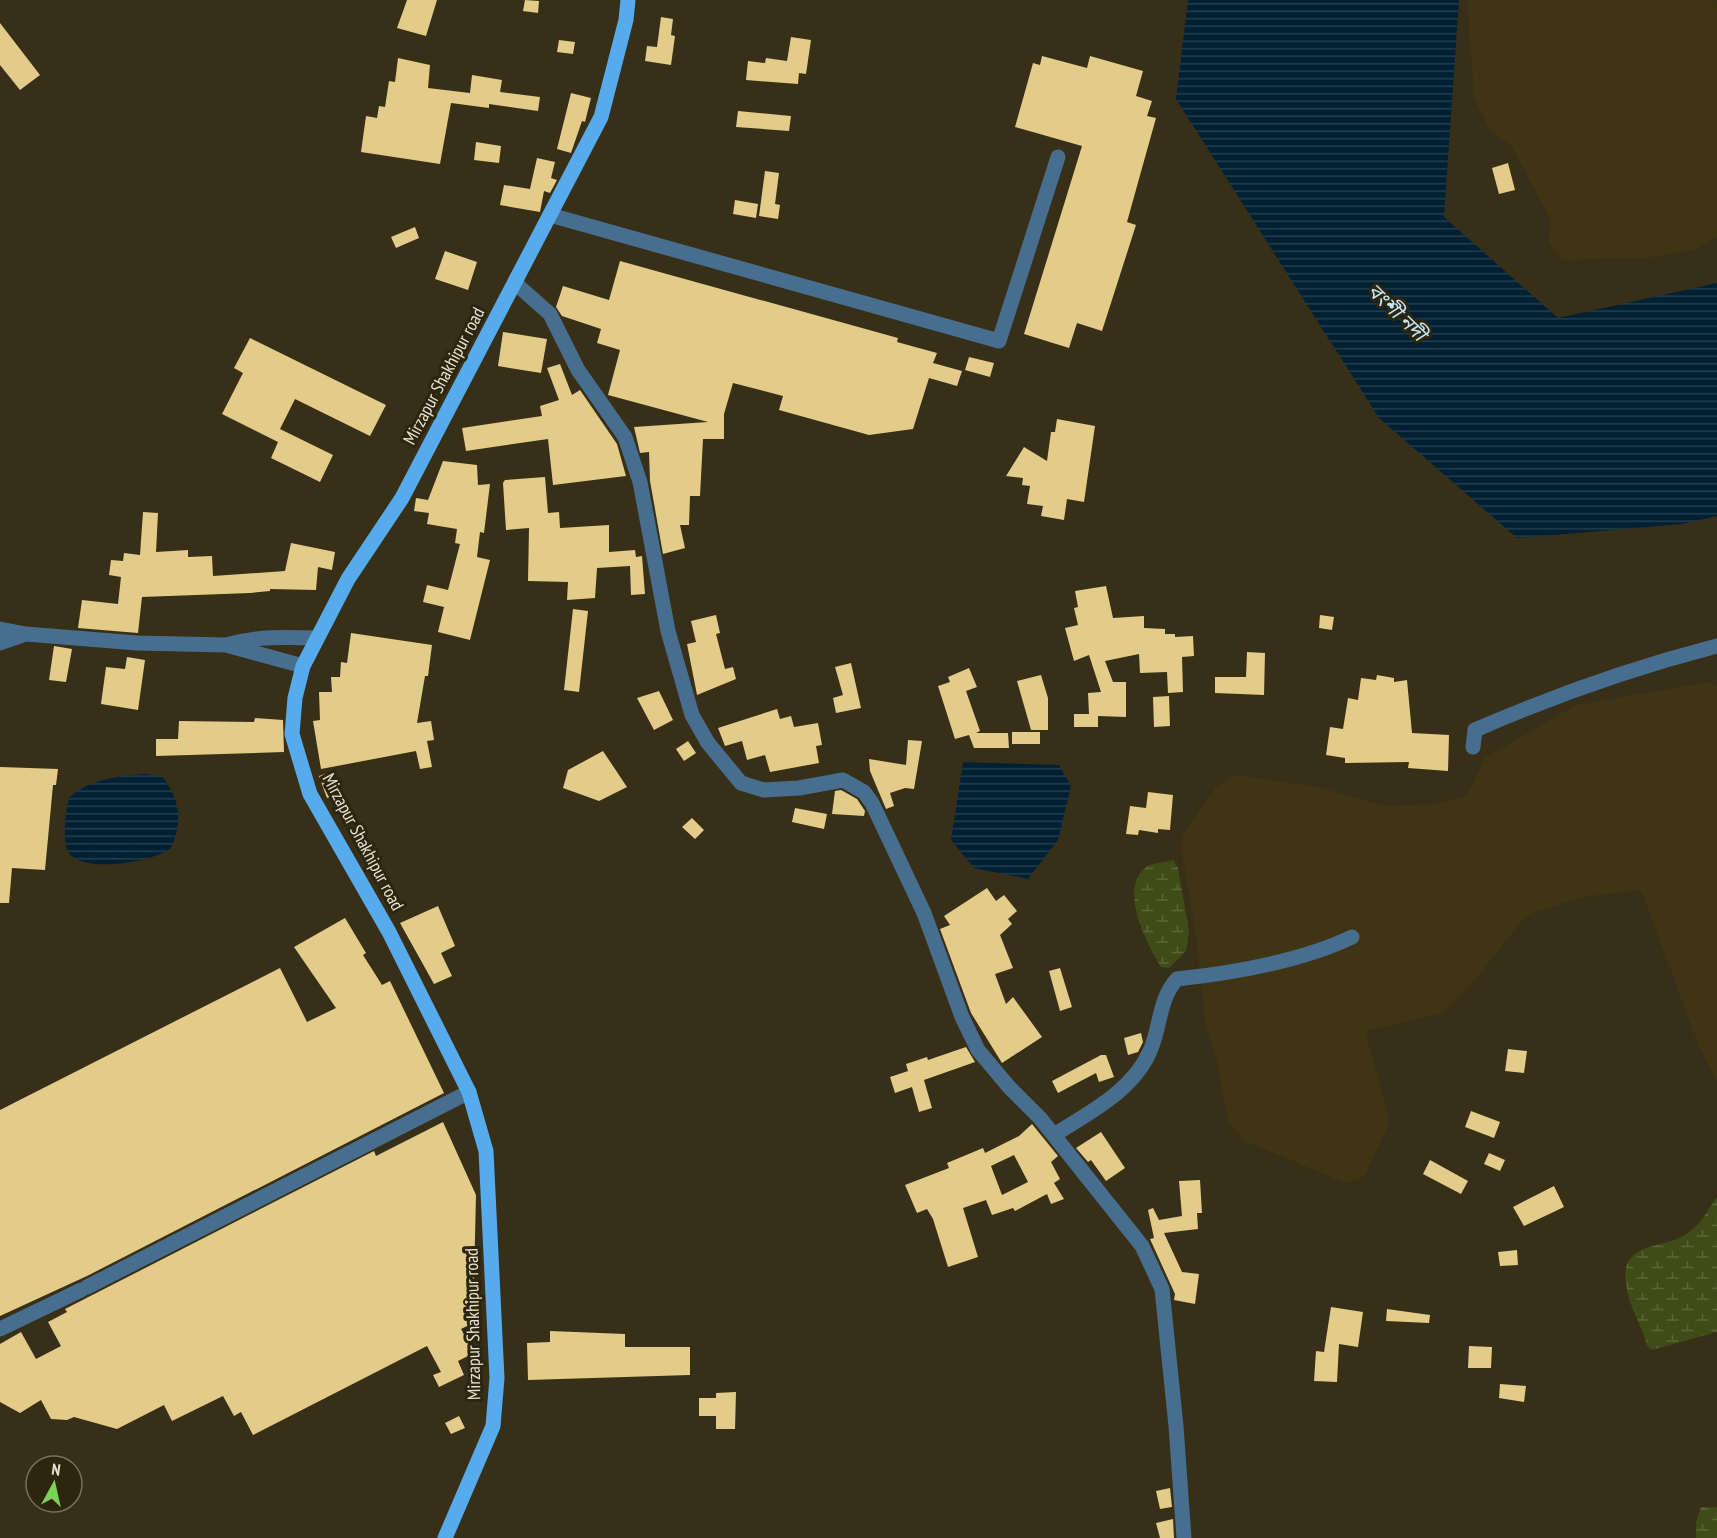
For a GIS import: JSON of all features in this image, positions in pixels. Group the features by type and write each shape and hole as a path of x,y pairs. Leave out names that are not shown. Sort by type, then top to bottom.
{"main road":[{"name":"Mirzapur Shakhipur road","path":"446,1538 493,1426 497,1378 486,1150 469,1092 389,932 310,794 292,734 295,698 303,666 348,579 402,498 601,117 626,20 628,0"}],"street":[{"path":"550,215 999,340 1058,157"},
{"path":"514,283 550,314 578,370 625,437 640,482 668,631 692,715 708,744 741,783 764,790 799,788 843,780 864,792 872,803 924,914 962,1017 978,1050 1054,1135 1142,1246 1162,1289 1176,1426 1184,1538"},
{"path":"0,629 26,634 137,643 226,645 303,666"},
{"path":"0,644 26,634"},
{"path":"226,645 249,638 276,636 317,638"},
{"path":"1473,747 1475,730 1521,710 1656,664 1717,646"},
{"path":"1054,1135 1118,1093 1140,1069 1151,1051 1159,1014 1166,996 1177,979 1214,975 1290,957 1337,944 1352,937"},
{"path":"0,1329 469,1092"}],"shaded area":[{"path":"1467,0 1713,0 1717,4 1717,237 1693,250 1652,257 1563,260 1549,242 1551,221 1512,147 1490,130 1474,98"},
{"path":"1710,682 1717,687 1717,1080 1700,1049 1641,890 1582,897 1530,914 1522,920 1473,982 1443,1013 1365,1031 1390,1122 1364,1177 1345,1183 1243,1140 1228,1120 1216,1057 1206,1028 1197,943 1183,859 1183,835 1216,787 1234,775 1319,787 1384,806 1438,804 1467,795 1485,758 1576,705"}],"green space":[{"path":"1173,860 1178,868 1189,931 1186,951 1169,968 1161,967 1149,945 1138,917 1135,889 1138,877 1146,867"},
{"path":"1717,1197 1717,1332 1652,1350 1647,1346 1628,1293 1626,1270 1629,1260 1645,1248 1678,1239 1688,1233 1701,1221"},
{"path":"1701,1507 1717,1507 1717,1538 1696,1538 1696,1522"}],"water":[{"name":"বংশী নদী","path":"1188,0 1459,0 1444,217 1558,318 1717,283 1717,516 1683,524 1517,538 1379,418 1176,99"},
{"path":"963,762 1059,765 1071,786 1058,840 1028,879 974,868 951,840"},
{"path":"144,774 162,776 173,793 178,819 171,848 150,858 119,864 89,863 69,853 65,834 69,798 95,783 114,777"}],"building":[{"path":"407,0 437,0 426,36 397,28"},
{"path":"525,0 539,1 538,13 523,11"},
{"path":"661,17 673,19 671,35 675,36 671,65 645,61 647,46 657,47"},
{"path":"0,23 40,75 20,90 0,65"},
{"path":"791,37 811,40 806,74 799,73 798,84 746,80 748,61 765,63 766,58 787,61"},
{"path":"559,40 575,42 573,54 557,52"},
{"path":"1042,56 1087,68 1090,56 1143,71 1136,96 1152,101 1147,116 1156,118 1127,222 1136,225 1102,331 1077,323 1069,348 1024,334 1082,146 1015,127 1033,63 1040,65"},
{"path":"398,58 430,65 428,88 470,93 472,75 502,80 500,92 540,97 538,111 489,104 489,108 451,103 440,164 361,152 366,116 377,118 379,106 385,107 389,81 395,82"},
{"path":"571,93 591,98 585,122 582,121 571,153 557,149"},
{"path":"738,111 791,116 789,131 736,127"},
{"path":"476,142 501,146 499,163 474,160"},
{"path":"537,158 555,162 551,178 557,180 550,193 544,191 540,212 500,205 504,185 530,189"},
{"path":"1508,163 1515,190 1499,194 1492,168"},
{"path":"765,171 779,173 775,204 780,205 778,219 759,216"},
{"path":"735,200 758,204 756,218 733,214"},
{"path":"415,227 419,238 396,248 391,237"},
{"path":"445,251 477,262 468,290 435,279"},
{"path":"620,261 898,338 897,342 937,353 933,363 962,371 957,386 929,378 913,429 869,435 779,410 783,396 733,383 724,414 724,439 703,439 700,496 690,496 689,525 680,525 685,548 663,554 650,481 649,452 640,453 634,427 708,422 608,395 620,350 597,343 601,329 562,316 556,307 563,286 609,300"},
{"path":"503,332 547,339 541,373 498,366"},
{"path":"250,338 386,405 370,436 295,399 280,429 333,455 320,482 271,458 278,442 222,414 243,373 234,368"},
{"path":"969,357 994,363 990,377 965,370"},
{"path":"560,364 572,395 580,390 617,444 626,476 553,485 548,439 466,451 462,428 542,416 540,406 559,400 547,368"},
{"path":"1057,419 1095,426 1084,502 1067,499 1064,520 1041,516 1043,506 1027,504 1030,486 1022,485 1023,478 1006,476 1024,447 1047,461 1051,432 1055,432"},
{"path":"443,461 477,465 478,485 490,484 484,533 480,532 477,557 490,560 470,640 438,632 444,607 423,602 427,585 448,590 460,544 455,543 457,529 427,524 429,513 414,511 416,498 428,500"},
{"path":"545,477 548,513 559,512 560,528 609,525 609,552 635,550 636,557 642,556 645,594 631,595 630,566 597,568 595,598 567,600 568,582 528,581 529,528 506,530 503,483 505,480"},
{"path":"143,512 158,513 156,552 188,550 188,557 212,556 213,576 285,571 291,543 335,552 332,570 318,567 316,590 270,589 270,591 250,593 142,597 138,633 78,628 82,600 118,604 121,577 109,575 111,560 123,561 124,553 140,555"},
{"path":"1106,586 1113,618 1144,616 1144,628 1165,629 1165,634 1175,634 1175,637 1193,636 1194,656 1182,657 1183,692 1168,693 1167,672 1140,673 1139,654 1105,661 1113,682 1126,682 1126,717 1098,716 1098,727 1074,727 1074,714 1089,714 1088,693 1101,692 1089,655 1074,661 1065,628 1078,625 1074,608 1078,607 1075,591"},
{"path":"573,609 588,611 579,692 564,690"},
{"path":"716,615 720,633 716,634 725,669 733,667 736,679 697,695 687,644 696,642 691,621"},
{"path":"1320,615 1334,617 1332,630 1319,628"},
{"path":"351,633 432,645 428,676 425,676 417,723 431,721 434,740 427,741 432,767 420,769 416,751 321,769 313,721 320,720 319,692 332,692 331,677 340,677 341,662 347,663"},
{"path":"54,646 72,649 66,682 49,680"},
{"path":"1247,652 1265,653 1264,695 1215,693 1215,677 1246,677"},
{"path":"127,657 145,660 138,710 101,704 106,667 125,669"},
{"path":"851,663 861,708 836,713 833,698 843,695 835,667"},
{"path":"969,668 977,687 966,691 980,731 976,733 1008,733 1009,748 974,748 969,735 955,739 938,686 950,682 948,677"},
{"path":"1041,675 1048,698 1048,730 1031,730 1017,681"},
{"path":"1377,675 1394,678 1394,682 1407,680 1412,733 1449,735 1448,771 1408,768 1409,762 1345,763 1345,758 1326,755 1330,727 1343,729 1348,698 1358,700 1361,678 1376,680"},
{"path":"659,691 673,720 654,730 637,698"},
{"path":"1169,696 1170,726 1154,727 1153,697"},
{"path":"777,709 780,719 791,716 794,727 818,723 822,745 816,746 819,763 770,772 765,755 747,760 742,741 725,746 718,728"},
{"path":"255,718 283,720 284,752 156,756 156,739 178,739 179,721 254,722"},
{"path":"1012,732 1040,732 1040,744 1012,744"},
{"path":"908,740 922,741 914,789 905,788 890,793 894,806 886,809 870,771 869,759 906,765"},
{"path":"688,741 696,753 684,761 676,749"},
{"path":"603,751 627,787 599,801 563,788 568,770"},
{"path":"0,767 58,769 56,785 53,785 45,870 12,868 9,903 0,903"},
{"path":"331,772 338,794 327,798 319,776"},
{"path":"841,790 857,799 865,811 864,816 832,814 835,791"},
{"path":"1148,792 1173,795 1170,830 1158,829 1158,833 1139,830 1138,835 1126,834 1130,806 1146,808"},
{"path":"795,808 827,814 824,829 792,822"},
{"path":"692,818 704,830 695,839 682,827"},
{"path":"987,888 996,901 1004,895 1017,911 1008,919 1012,924 1000,935 1013,968 995,974 1006,1004 1013,997 1042,1037 1002,1063 971,1013 940,929 950,925 944,916"},
{"path":"438,906 455,946 441,953 452,976 434,984 400,923"},
{"path":"345,918 366,953 363,955 382,985 390,981 444,1093 87,1276 0,1316 0,1110 280,968 307,1022 336,1008 294,947"},
{"path":"1060,968 1072,1007 1060,1011 1049,971"},
{"path":"1141,1033 1143,1042 1138,1052 1128,1055 1124,1038"},
{"path":"966,1047 975,1062 924,1080 932,1108 919,1112 912,1087 895,1093 890,1077 908,1071 906,1064 927,1057 928,1060"},
{"path":"1508,1049 1527,1051 1524,1073 1505,1071"},
{"path":"1101,1055 1106,1055 1114,1077 1099,1082 1096,1073 1058,1093 1052,1081"},
{"path":"1471,1111 1500,1122 1494,1138 1465,1127"},
{"path":"443,1122 476,1195 473,1323 461,1329 474,1353 458,1361 464,1375 439,1387 433,1375 441,1372 427,1346 253,1435 241,1412 234,1416 223,1396 172,1421 164,1405 117,1429 74,1417 67,1420 51,1419 41,1400 20,1413 0,1402 0,1344 21,1332 36,1359 61,1346 48,1322 67,1312 65,1309 374,1151 376,1156"},
{"path":"1032,1124 1058,1156 1051,1162 1060,1179 1054,1183 1064,1199 1051,1204 1047,1194 1015,1211 1013,1208 992,1215 986,1200 963,1208 978,1257 948,1267 933,1219 927,1209 917,1213 905,1185 949,1168 947,1163 983,1148 985,1153 1019,1136","holes":["1014,1155 1028,1182 1002,1195 991,1166"]},
{"path":"1101,1132 1125,1168 1106,1181 1091,1160 1088,1162 1076,1148"},
{"path":"1489,1153 1505,1160 1500,1171 1484,1164"},
{"path":"1430,1160 1468,1181 1461,1194 1423,1174"},
{"path":"1200,1180 1202,1213 1197,1213 1198,1229 1164,1233 1182,1272 1199,1274 1195,1304 1174,1300 1175,1294 1150,1239 1154,1238 1148,1210 1153,1208 1159,1220 1182,1216 1179,1181"},
{"path":"1554,1186 1564,1207 1524,1226 1513,1207"},
{"path":"1517,1250 1518,1265 1500,1266 1498,1252"},
{"path":"1331,1307 1363,1312 1358,1347 1339,1344 1337,1382 1314,1381 1316,1351 1324,1352"},
{"path":"1387,1309 1430,1315 1429,1323 1386,1321"},
{"path":"550,1331 625,1334 625,1347 690,1347 690,1375 528,1380 527,1343 550,1342"},
{"path":"1469,1346 1492,1347 1491,1368 1468,1368"},
{"path":"1500,1384 1526,1386 1524,1402 1499,1398"},
{"path":"736,1392 735,1429 716,1429 716,1416 699,1416 699,1398 716,1398 716,1393"},
{"path":"459,1416 465,1428 451,1434 445,1423"},
{"path":"1170,1488 1172,1507 1160,1509 1156,1491"},
{"path":"1173,1519 1174,1538 1160,1538 1156,1523"}]}
